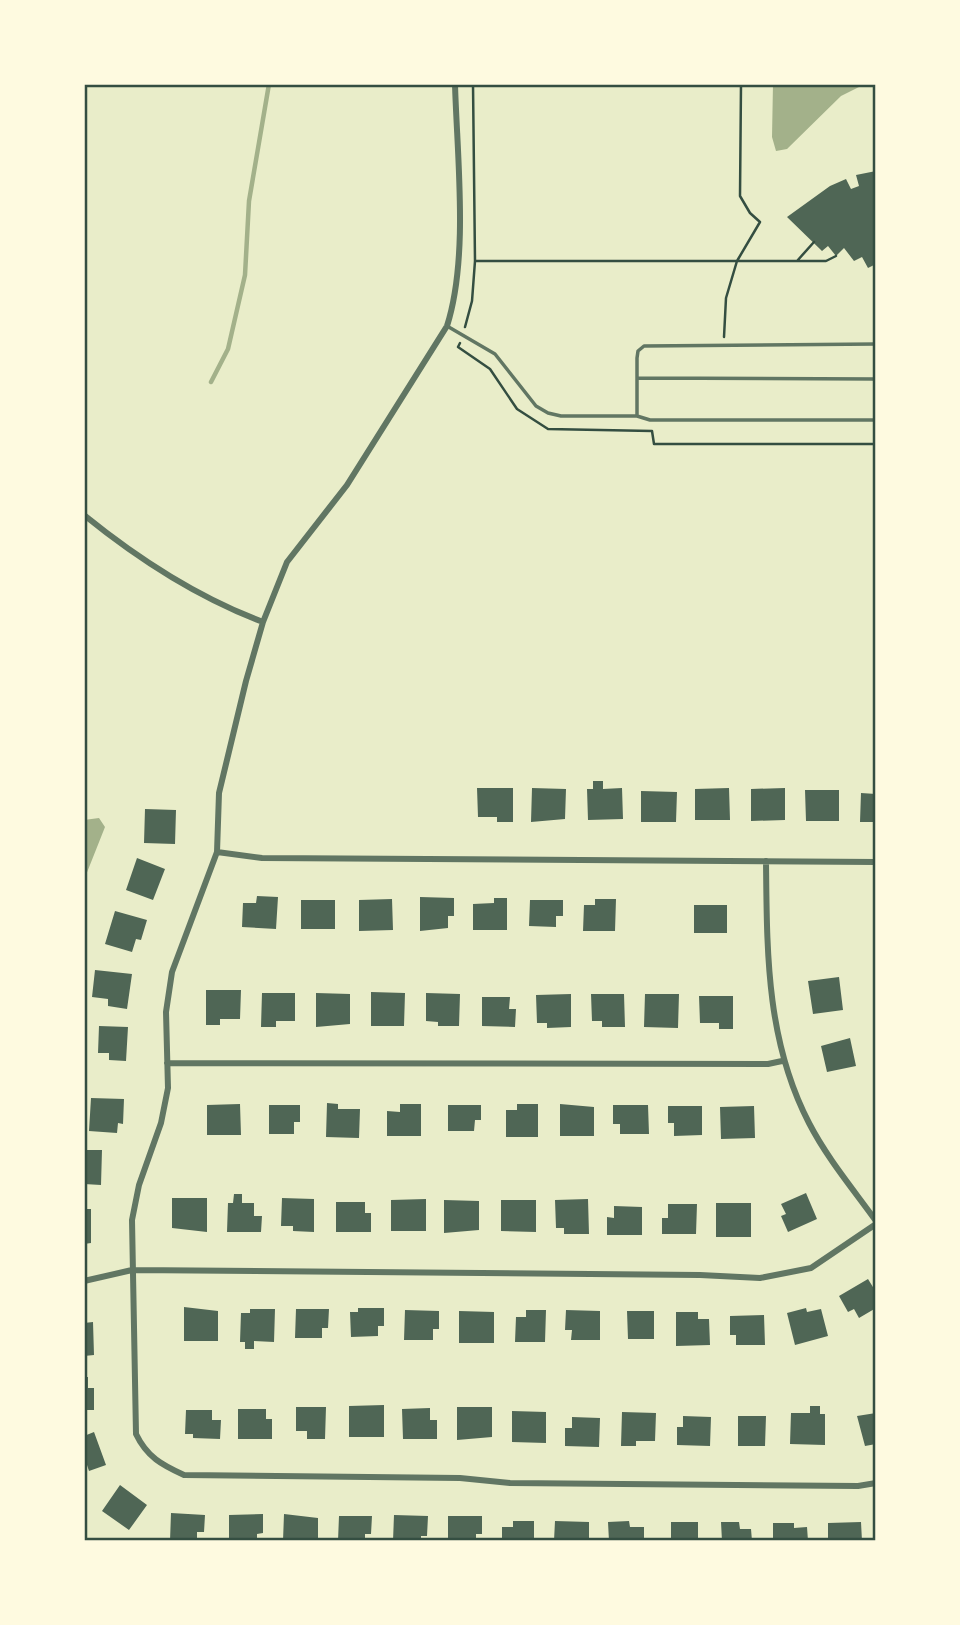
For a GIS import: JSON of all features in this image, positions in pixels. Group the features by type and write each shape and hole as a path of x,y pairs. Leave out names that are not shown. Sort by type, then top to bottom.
{"street":[{"path":"455,84 457,274 447,326 347,485 287,562 263,622 219,793 217,852 172,972 166,1012 168,1088 161,1123 139,1185 132,1220 136,1434 143,1449 158,1463 184,1475 460,1478 510,1483 858,1486 876,1483"},
{"path":"84,514 110,535 223,607 263,622"},
{"path":"217,852 262,858 876,862"},
{"path":"84,1281 132,1270 700,1275 760,1278 811,1268 876,1222 809,1124 782,1061 769,989 766,861"},
{"path":"167,1063 768,1064 782,1061"}],"lane":[{"path":"447,326 495,354 537,406 548,413 568,416 636,416 650,420 876,420"},
{"path":"636,416 638,351 644,345 876,344"},
{"path":"637,378 876,379"}],"path":[{"path":"473,84 475,261 826,261 836,256"},
{"path":"724,344 726,298 737,261 760,222 750,213 740,196 741,84"},
{"path":"797,261 814,242"}],"shaded area":[{"path":"773,84 876,84 861,86 841,96 787,149 776,151 772,137"},
{"path":"99,818 105,827 84,880 84,820"}],"building":[{"path":"876,171 876,264 868,268 862,257 854,261 844,248 836,256 828,246 822,251 787,217 830,186 846,179 851,189 859,186 856,175"},
{"path":"593,781 603,781 603,789 622,788 623,819 588,820 587,789 593,789"},
{"path":"477,788 513,788 513,822 497,822 497,817 478,817"},
{"path":"532,788 566,789 565,819 531,822"},
{"path":"729,788 730,820 695,820 695,789"},
{"path":"785,788 785,820 751,821 751,789"},
{"path":"805,790 839,790 839,821 806,821"},
{"path":"641,791 677,792 676,822 641,822"},
{"path":"861,793 876,794 876,822 860,822"},
{"path":"145,809 176,810 175,844 144,843"},
{"path":"137,858 165,869 153,900 126,890"},
{"path":"257,896 278,897 276,929 242,927 243,903 256,903"},
{"path":"420,897 454,898 454,916 448,916 448,928 420,931"},
{"path":"494,898 507,898 507,930 473,930 473,904 494,903"},
{"path":"392,899 393,930 359,931 359,900"},
{"path":"595,899 616,899 615,931 583,931 584,905 595,905"},
{"path":"301,900 335,900 335,929 301,929"},
{"path":"530,900 563,900 563,916 556,916 556,927 529,926"},
{"path":"694,905 727,905 727,933 694,933"},
{"path":"115,911 147,920 141,940 136,939 132,952 105,944"},
{"path":"95,970 132,974 127,1009 108,1006 108,999 92,997"},
{"path":"839,977 843,1010 813,1014 808,981"},
{"path":"206,990 241,990 240,1019 220,1019 220,1025 206,1025"},
{"path":"371,992 405,993 404,1026 371,1026"},
{"path":"262,993 295,993 295,1021 276,1021 276,1027 261,1027"},
{"path":"316,993 350,994 350,1024 316,1027"},
{"path":"426,993 460,994 459,1026 438,1026 438,1022 426,1021"},
{"path":"571,994 571,1027 547,1028 547,1023 537,1023 536,995"},
{"path":"591,994 624,994 625,1027 602,1027 602,1021 592,1021"},
{"path":"645,994 679,994 678,1028 644,1027"},
{"path":"699,996 733,996 733,1029 719,1029 719,1023 700,1023"},
{"path":"482,997 510,997 509,1009 516,1009 515,1027 482,1026"},
{"path":"99,1026 128,1027 126,1061 109,1060 109,1053 98,1053"},
{"path":"850,1038 856,1066 827,1072 821,1046"},
{"path":"91,1098 124,1099 123,1124 118,1123 117,1133 89,1131"},
{"path":"327,1103 338,1104 338,1109 360,1109 359,1138 326,1137"},
{"path":"240,1104 241,1135 207,1135 207,1105"},
{"path":"400,1104 421,1104 421,1136 387,1136 387,1111 400,1112"},
{"path":"517,1104 538,1104 538,1137 506,1137 506,1110 517,1110"},
{"path":"560,1104 594,1107 594,1136 560,1136"},
{"path":"269,1105 300,1105 300,1122 294,1122 294,1134 269,1134"},
{"path":"448,1105 481,1105 481,1120 475,1120 474,1131 448,1131"},
{"path":"613,1105 648,1105 649,1134 620,1134 620,1124 613,1124"},
{"path":"668,1106 702,1106 702,1135 674,1136 674,1123 668,1123"},
{"path":"754,1106 755,1138 721,1139 720,1107"},
{"path":"84,1150 102,1150 101,1185 84,1184"},
{"path":"806,1193 817,1219 788,1232 781,1216 786,1214 781,1204"},
{"path":"234,1194 242,1194 242,1203 254,1203 254,1216 262,1216 261,1232 227,1232 228,1203 233,1203"},
{"path":"172,1198 207,1198 207,1232 172,1228"},
{"path":"282,1198 314,1199 314,1232 293,1231 293,1226 281,1226"},
{"path":"426,1199 426,1231 391,1231 391,1200"},
{"path":"588,1199 589,1234 564,1234 564,1228 556,1228 555,1200"},
{"path":"444,1200 479,1201 479,1230 444,1233"},
{"path":"501,1200 536,1200 536,1232 501,1231"},
{"path":"336,1202 365,1202 365,1213 371,1213 371,1232 336,1232"},
{"path":"716,1203 751,1203 751,1237 716,1237"},
{"path":"668,1204 697,1204 696,1234 662,1234 662,1218 668,1218"},
{"path":"614,1206 642,1207 642,1235 607,1235 607,1217 614,1218"},
{"path":"84,1209 91,1209 91,1243 84,1244"},
{"path":"868,1279 876,1292 876,1308 859,1318 854,1309 848,1312 839,1296"},
{"path":"184,1307 218,1311 218,1341 184,1341"},
{"path":"358,1308 384,1308 384,1326 378,1326 378,1336 351,1337 350,1312 358,1312"},
{"path":"806,1308 807,1312 821,1309 828,1336 795,1345 787,1313"},
{"path":"250,1309 275,1309 274,1342 254,1341 254,1349 245,1349 245,1342 240,1342 241,1313 250,1313"},
{"path":"296,1309 329,1309 328,1328 322,1328 322,1338 295,1338"},
{"path":"405,1310 439,1311 439,1329 433,1329 433,1340 404,1340"},
{"path":"526,1310 546,1310 545,1342 515,1342 516,1317 526,1317"},
{"path":"566,1310 600,1311 600,1340 571,1340 572,1330 565,1330"},
{"path":"459,1311 494,1312 494,1343 459,1343"},
{"path":"627,1311 654,1311 654,1339 628,1339"},
{"path":"676,1312 698,1312 698,1319 709,1319 710,1345 676,1346"},
{"path":"764,1315 765,1345 736,1345 736,1335 730,1335 730,1316"},
{"path":"93,1322 94,1355 84,1356 84,1323"},
{"path":"84,1377 88,1377 88,1388 94,1388 94,1410 84,1410"},
{"path":"384,1405 384,1437 349,1437 349,1406"},
{"path":"810,1406 820,1406 820,1414 825,1414 825,1445 790,1444 791,1413 810,1413"},
{"path":"296,1407 326,1407 325,1439 307,1439 307,1431 296,1431"},
{"path":"457,1407 492,1407 492,1437 457,1440"},
{"path":"430,1408 430,1420 437,1420 437,1439 403,1439 402,1409"},
{"path":"238,1409 266,1409 266,1419 272,1419 272,1439 238,1439"},
{"path":"186,1410 212,1410 212,1420 221,1420 220,1439 193,1438 193,1434 185,1434"},
{"path":"512,1411 546,1412 546,1443 512,1442"},
{"path":"622,1412 656,1413 655,1441 636,1441 636,1446 621,1446"},
{"path":"876,1413 876,1444 865,1446 857,1416"},
{"path":"683,1416 711,1417 710,1446 677,1445 677,1427 683,1427"},
{"path":"738,1416 766,1416 765,1446 738,1446"},
{"path":"572,1417 600,1418 599,1447 565,1446 565,1428 572,1428"},
{"path":"94,1432 106,1465 89,1471 87,1465 84,1466 84,1436"},
{"path":"120,1485 147,1505 129,1530 102,1511"},
{"path":"171,1513 205,1515 204,1532 197,1532 197,1541 170,1541"},
{"path":"263,1514 263,1533 257,1534 257,1541 229,1541 229,1515"},
{"path":"284,1514 318,1518 318,1541 283,1541"},
{"path":"394,1515 428,1516 427,1536 421,1536 421,1541 393,1541"},
{"path":"339,1516 372,1516 371,1534 365,1534 365,1541 338,1541"},
{"path":"448,1516 482,1516 482,1534 476,1534 476,1541 448,1541"},
{"path":"513,1521 534,1521 534,1541 502,1541 502,1527 513,1527"},
{"path":"555,1521 589,1522 589,1541 554,1541"},
{"path":"629,1521 630,1527 644,1527 644,1541 609,1541 608,1522"},
{"path":"671,1522 698,1522 698,1541 671,1541"},
{"path":"721,1522 739,1522 740,1529 751,1529 752,1541 722,1541"},
{"path":"861,1522 862,1541 828,1541 828,1523"},
{"path":"773,1523 794,1523 794,1528 807,1527 808,1541 773,1541"}],"waterway":[{"path":"211,382 228,349 245,275 249,201 269,84"}]}
